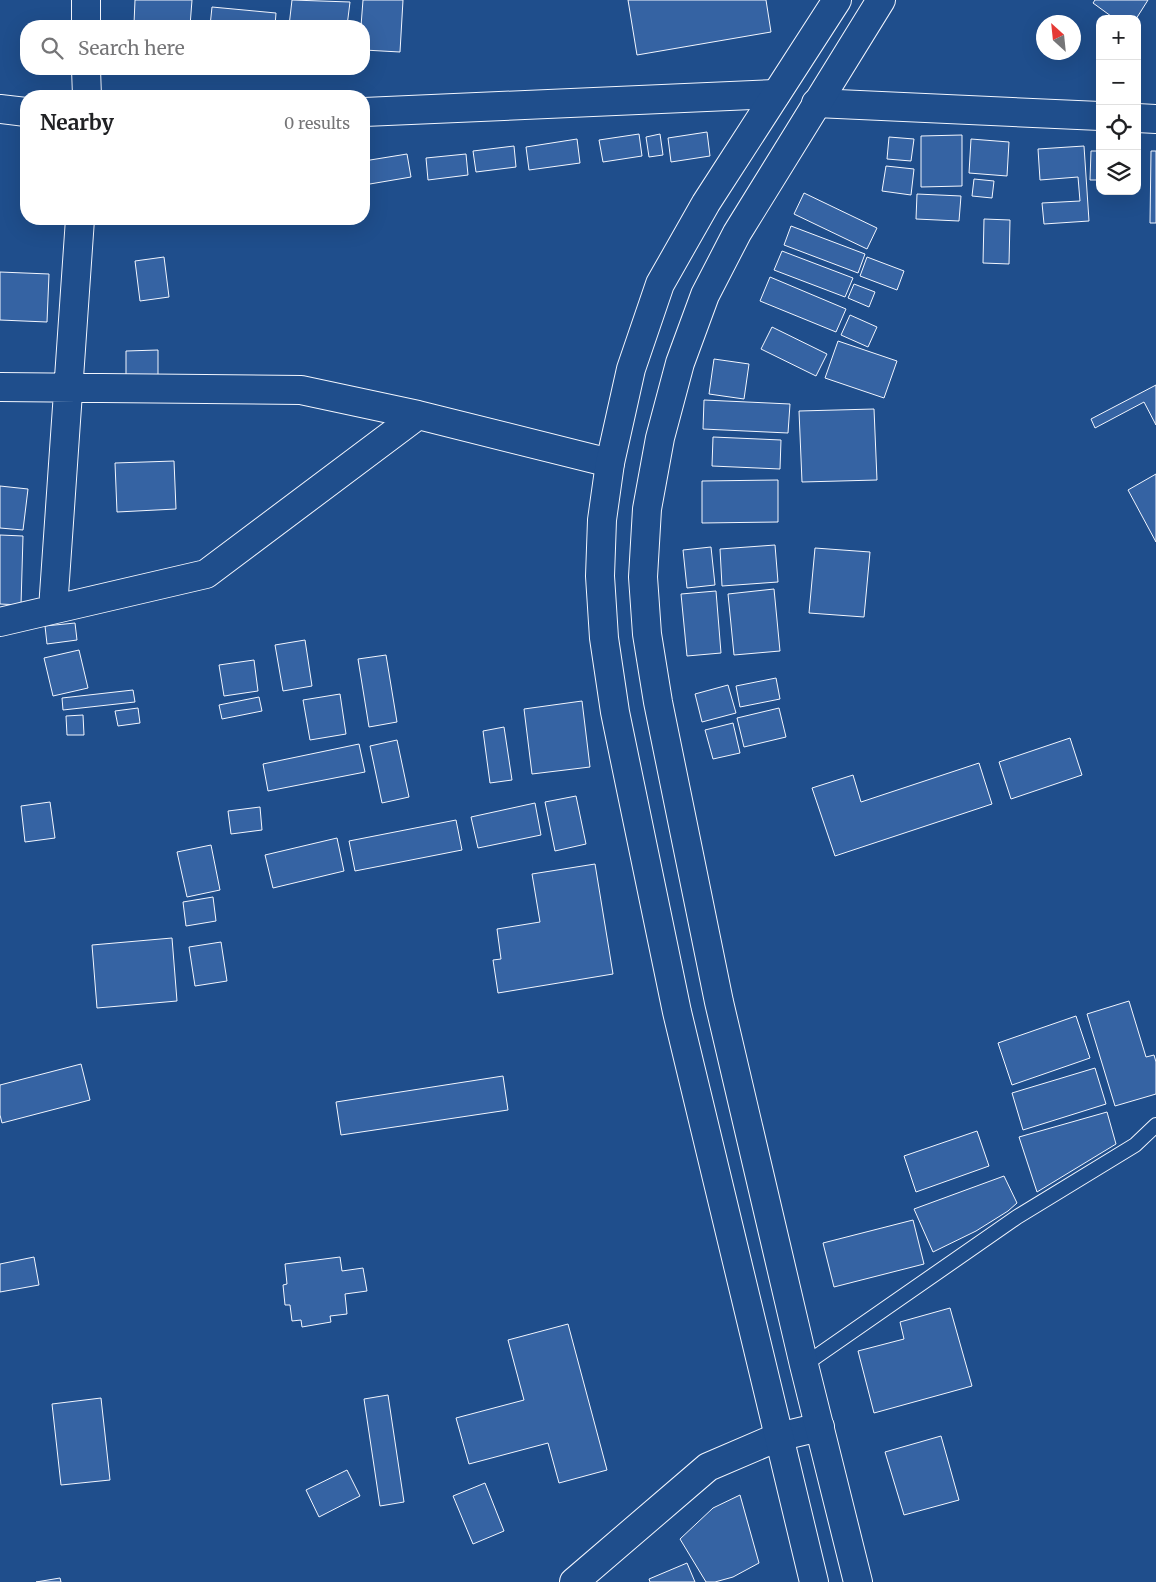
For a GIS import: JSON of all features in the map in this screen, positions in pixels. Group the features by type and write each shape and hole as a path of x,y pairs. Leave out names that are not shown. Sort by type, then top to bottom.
{"main road":[{"path":"86,0 86,20"},
{"path":"814,1582 677,1012 616,712 604,638 600,576 602,520 610,463 631,369 660,284 706,203 837,0"},
{"path":"858,1582 804,1365 713,973 658,702 647,634 643,576 647,509 660,438 680,363 705,295 737,233 880,0"},
{"path":"86,75 86,90"},
{"path":"370,112 776,94"},
{"path":"816,103 1096,116"},
{"path":"0,109 20,111"},
{"path":"1141,118 1156,119"},
{"path":"53,609 80,225"},
{"path":"0,387 301,390 418,416 610,463"},
{"path":"0,622 206,574 418,416"},
{"path":"574,1582 708,1468 778,1437 820,1428"}],"lane":[{"path":"804,1365 1017,1217 1135,1145 1156,1125"}],"building":[{"path":"135,0 192,0 190,20 134,20"},
{"path":"292,0 350,2 348,20 290,20"},
{"path":"363,0 403,0 400,52 370,50 370,20 361,20"},
{"path":"628,0 766,0 771,32 637,55"},
{"path":"1095,0 1148,0 1139,15 1110,15 1093,3"},
{"path":"212,7 276,13 275,20 211,20"},
{"path":"707,132 710,156 671,162 668,138"},
{"path":"639,134 642,156 603,162 599,140"},
{"path":"660,134 663,155 649,157 646,137"},
{"path":"962,135 962,186 921,187 921,136"},
{"path":"889,137 914,139 911,161 887,159"},
{"path":"577,139 580,163 529,170 526,147"},
{"path":"971,139 1009,142 1007,176 969,173"},
{"path":"514,146 516,167 476,172 473,151"},
{"path":"1084,146 1089,221 1044,224 1042,203 1080,201 1078,177 1040,180 1038,149"},
{"path":"1091,151 1096,151 1096,180 1090,180"},
{"path":"1151,151 1156,151 1156,223 1150,223"},
{"path":"407,154 411,177 370,184 370,160"},
{"path":"466,154 468,175 428,180 426,158"},
{"path":"886,166 914,169 911,195 882,191"},
{"path":"974,179 994,181 992,198 972,196"},
{"path":"804,193 877,228 867,249 794,214"},
{"path":"917,194 961,196 959,221 916,219"},
{"path":"984,219 1010,220 1009,264 983,263"},
{"path":"791,226 865,254 858,273 784,245"},
{"path":"782,251 853,278 845,297 774,270"},
{"path":"164,257 169,297 140,301 135,261"},
{"path":"867,257 904,271 897,290 860,276"},
{"path":"0,272 49,274 47,322 0,320"},
{"path":"770,277 846,309 836,332 760,301"},
{"path":"854,284 875,292 869,307 848,298"},
{"path":"850,315 877,327 868,347 841,335"},
{"path":"772,327 827,354 816,376 761,349"},
{"path":"838,341 897,361 884,398 825,378"},
{"path":"158,350 158,380 126,381 126,351"},
{"path":"714,359 749,364 744,399 709,394"},
{"path":"1156,385 1156,425 1144,402 1095,428 1091,419"},
{"path":"704,400 790,404 788,433 703,429"},
{"path":"874,409 877,480 802,482 799,411"},
{"path":"713,437 781,440 780,469 712,466"},
{"path":"174,461 176,509 117,512 115,463"},
{"path":"1156,474 1156,542 1128,490"},
{"path":"778,480 778,522 702,523 702,481"},
{"path":"0,486 28,489 23,530 0,528"},
{"path":"0,535 23,536 21,605 0,604"},
{"path":"775,545 778,582 722,586 720,549"},
{"path":"711,547 715,585 687,588 683,550"},
{"path":"815,548 870,552 864,617 809,613"},
{"path":"774,589 780,651 734,655 728,594"},
{"path":"716,591 721,653 687,656 681,594"},
{"path":"75,623 77,640 47,644 45,626"},
{"path":"305,640 312,686 283,691 275,645"},
{"path":"79,650 88,688 53,696 44,658"},
{"path":"386,655 397,722 369,727 358,659"},
{"path":"254,660 258,691 224,696 219,665"},
{"path":"776,678 780,699 740,707 736,686"},
{"path":"728,685 736,713 702,722 695,694"},
{"path":"133,690 135,702 63,710 62,698"},
{"path":"340,694 346,734 310,740 303,700"},
{"path":"259,697 262,711 222,719 219,705"},
{"path":"582,701 590,767 532,774 524,709"},
{"path":"138,708 140,723 118,726 115,711"},
{"path":"779,708 786,737 744,747 737,718"},
{"path":"83,715 84,735 67,735 66,716"},
{"path":"733,723 740,753 713,759 705,730"},
{"path":"504,727 512,780 490,783 483,731"},
{"path":"1070,738 1082,775 1011,799 999,762"},
{"path":"397,740 409,797 382,803 370,746"},
{"path":"359,744 365,772 268,791 263,764"},
{"path":"979,763 992,804 835,856 812,788 853,775 861,802"},
{"path":"576,796 586,844 555,851 545,802"},
{"path":"50,802 55,838 25,842 21,806"},
{"path":"535,803 541,835 478,848 471,817"},
{"path":"260,807 262,830 231,834 228,811"},
{"path":"456,820 462,850 355,871 349,841"},
{"path":"337,838 344,871 273,888 265,855"},
{"path":"211,845 220,890 187,897 177,852"},
{"path":"595,864 613,974 498,993 493,960 501,959 497,929 540,922 532,874"},
{"path":"213,897 216,921 186,926 183,902"},
{"path":"172,938 177,1001 97,1008 92,945"},
{"path":"221,942 227,981 195,986 189,947"},
{"path":"1129,1001 1146,1057 1154,1055 1156,1062 1156,1094 1115,1106 1087,1014"},
{"path":"1076,1016 1090,1058 1012,1085 998,1043"},
{"path":"81,1064 90,1100 2,1123 0,1115 0,1085"},
{"path":"1095,1068 1106,1104 1023,1130 1012,1093"},
{"path":"503,1076 508,1110 341,1135 336,1102"},
{"path":"1107,1112 1116,1144 1037,1192 1019,1137"},
{"path":"977,1131 989,1166 916,1192 904,1156"},
{"path":"1004,1176 1017,1203 1008,1211 976,1231 933,1252 914,1209"},
{"path":"913,1220 924,1264 834,1287 823,1243"},
{"path":"34,1257 39,1285 0,1292 0,1264"},
{"path":"340,1257 342,1271 363,1268 367,1291 345,1294 347,1314 330,1316 331,1322 302,1327 301,1320 292,1321 290,1305 285,1305 283,1285 287,1284 285,1264"},
{"path":"950,1308 972,1386 874,1413 858,1351 904,1339 900,1322"},
{"path":"568,1324 607,1470 559,1483 548,1443 469,1464 456,1418 524,1400 508,1340"},
{"path":"388,1395 404,1502 380,1506 364,1399"},
{"path":"101,1398 110,1480 61,1485 52,1404"},
{"path":"941,1436 959,1500 904,1515 885,1452"},
{"path":"347,1470 360,1496 319,1517 306,1490"},
{"path":"485,1483 504,1531 473,1544 453,1496"},
{"path":"740,1495 759,1563 733,1577 715,1582 706,1582 680,1539 713,1508"},
{"path":"687,1563 695,1582 650,1582 649,1579"},
{"path":"60,1578 61,1582 36,1582"}]}
